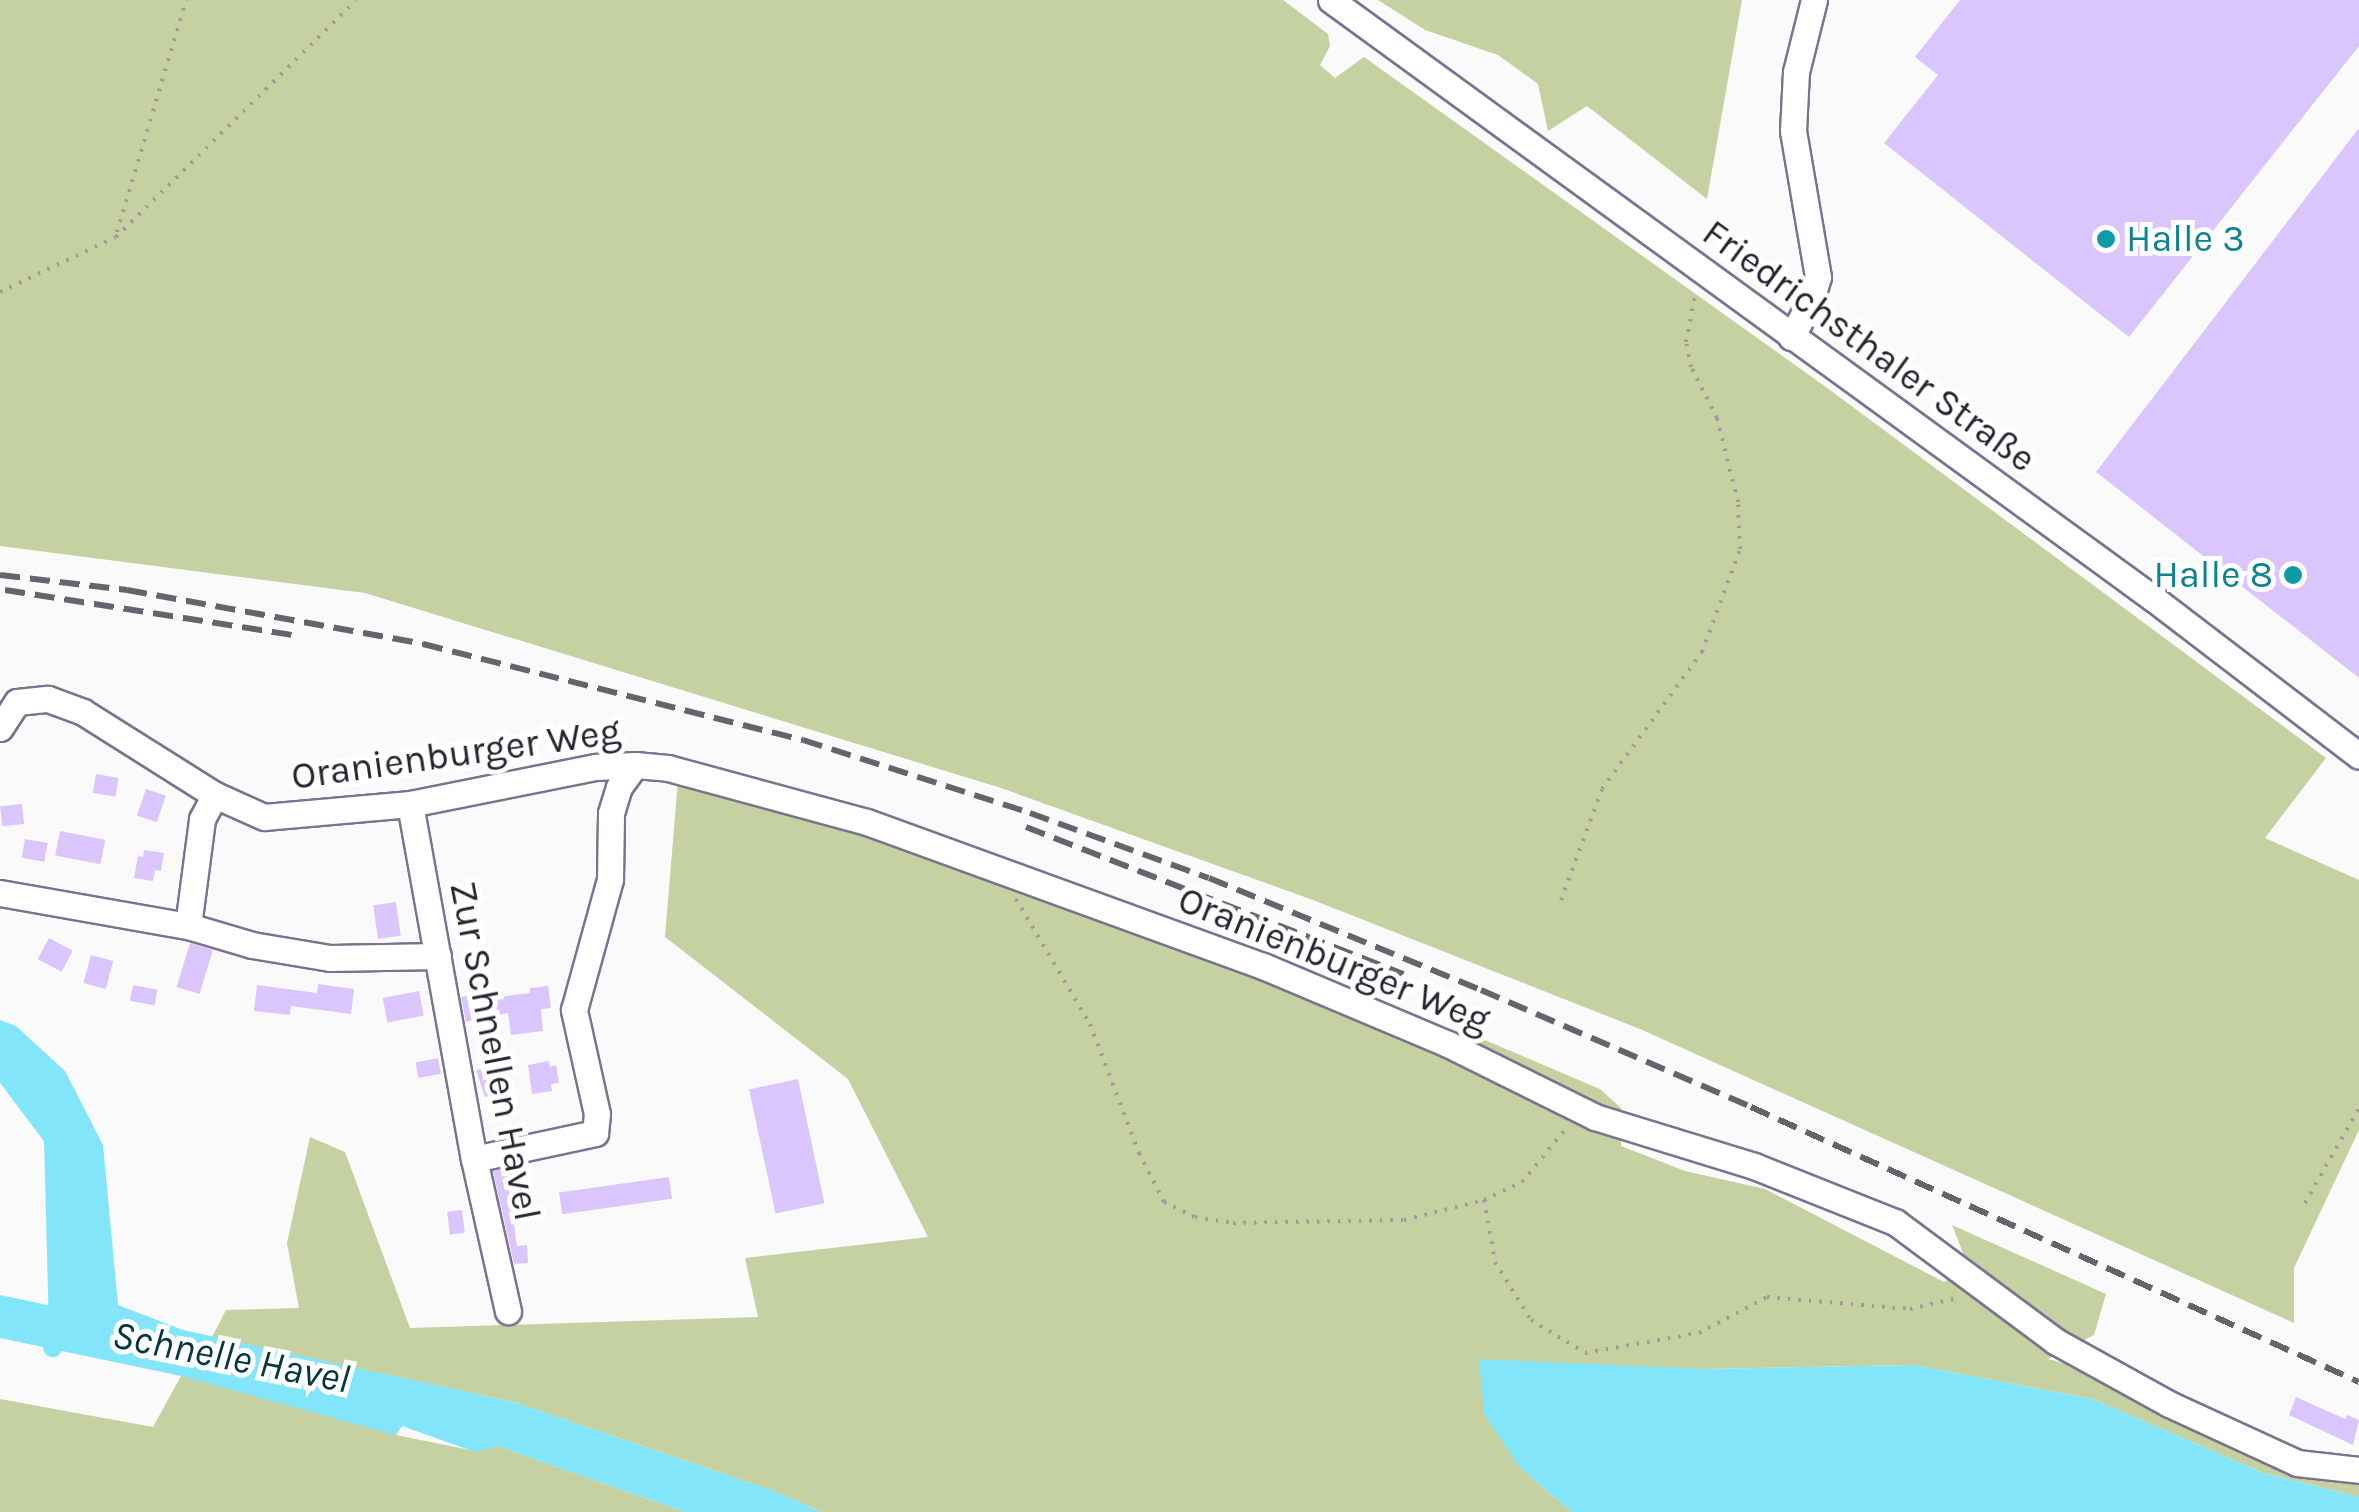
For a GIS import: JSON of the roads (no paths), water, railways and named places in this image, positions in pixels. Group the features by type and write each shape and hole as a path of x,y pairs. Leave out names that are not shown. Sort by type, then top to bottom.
{"street":[{"name":"Friedrichsthaler Straße","path":"1332,0 2154,599 2359,756"},
{"path":"1791,337 1810,303 1818,277 1793,131 1796,72 1814,0"},
{"name":"Oranienburger Weg","path":"0,728 16,702 48,699 83,712 215,795 264,817 410,804 596,767 635,765 668,768 867,822 1280,973 1448,1044 1579,1110 1754,1166 1896,1222 2055,1341 2169,1404 2297,1463 2359,1470"},
{"path":"474,1159 595,1133 597,1114 574,1010 610,879 611,813 619,788 635,765"},
{"path":"188,926 202,819 215,795"},
{"name":"Zur Schnellen Havel","path":"410,804 474,1159 508,1311"},
{"path":"0,893 188,926 252,945 330,958 438,956"}],"water":[{"name":"Schnelle Havel","path":"0,1020 16,1026 65,1071 103,1145 118,1305 183,1330 514,1402 782,1494 821,1512 685,1512 497,1446 475,1452 402,1426 395,1435 181,1376 0,1338 0,1295 57,1307 54,1139 0,1066"},
{"path":"1479,1359 1706,1369 1914,1365 2093,1399 2263,1473 2359,1497 2359,1512 1572,1512 1519,1467 1484,1414"}],"waterway":[{"path":"0,1066 54,1138 59,1324 53,1347"}],"railway":[{"path":"0,575 127,590 423,644 803,740 1030,813 1209,878 1481,990 1751,1107 2359,1382"},
{"path":"5,590 291,635"},
{"path":"1026,827 1403,974"}],"place":[{"name":"Halle 3","path":"2106,239"},
{"name":"Halle 8","path":"2293,575"}]}
